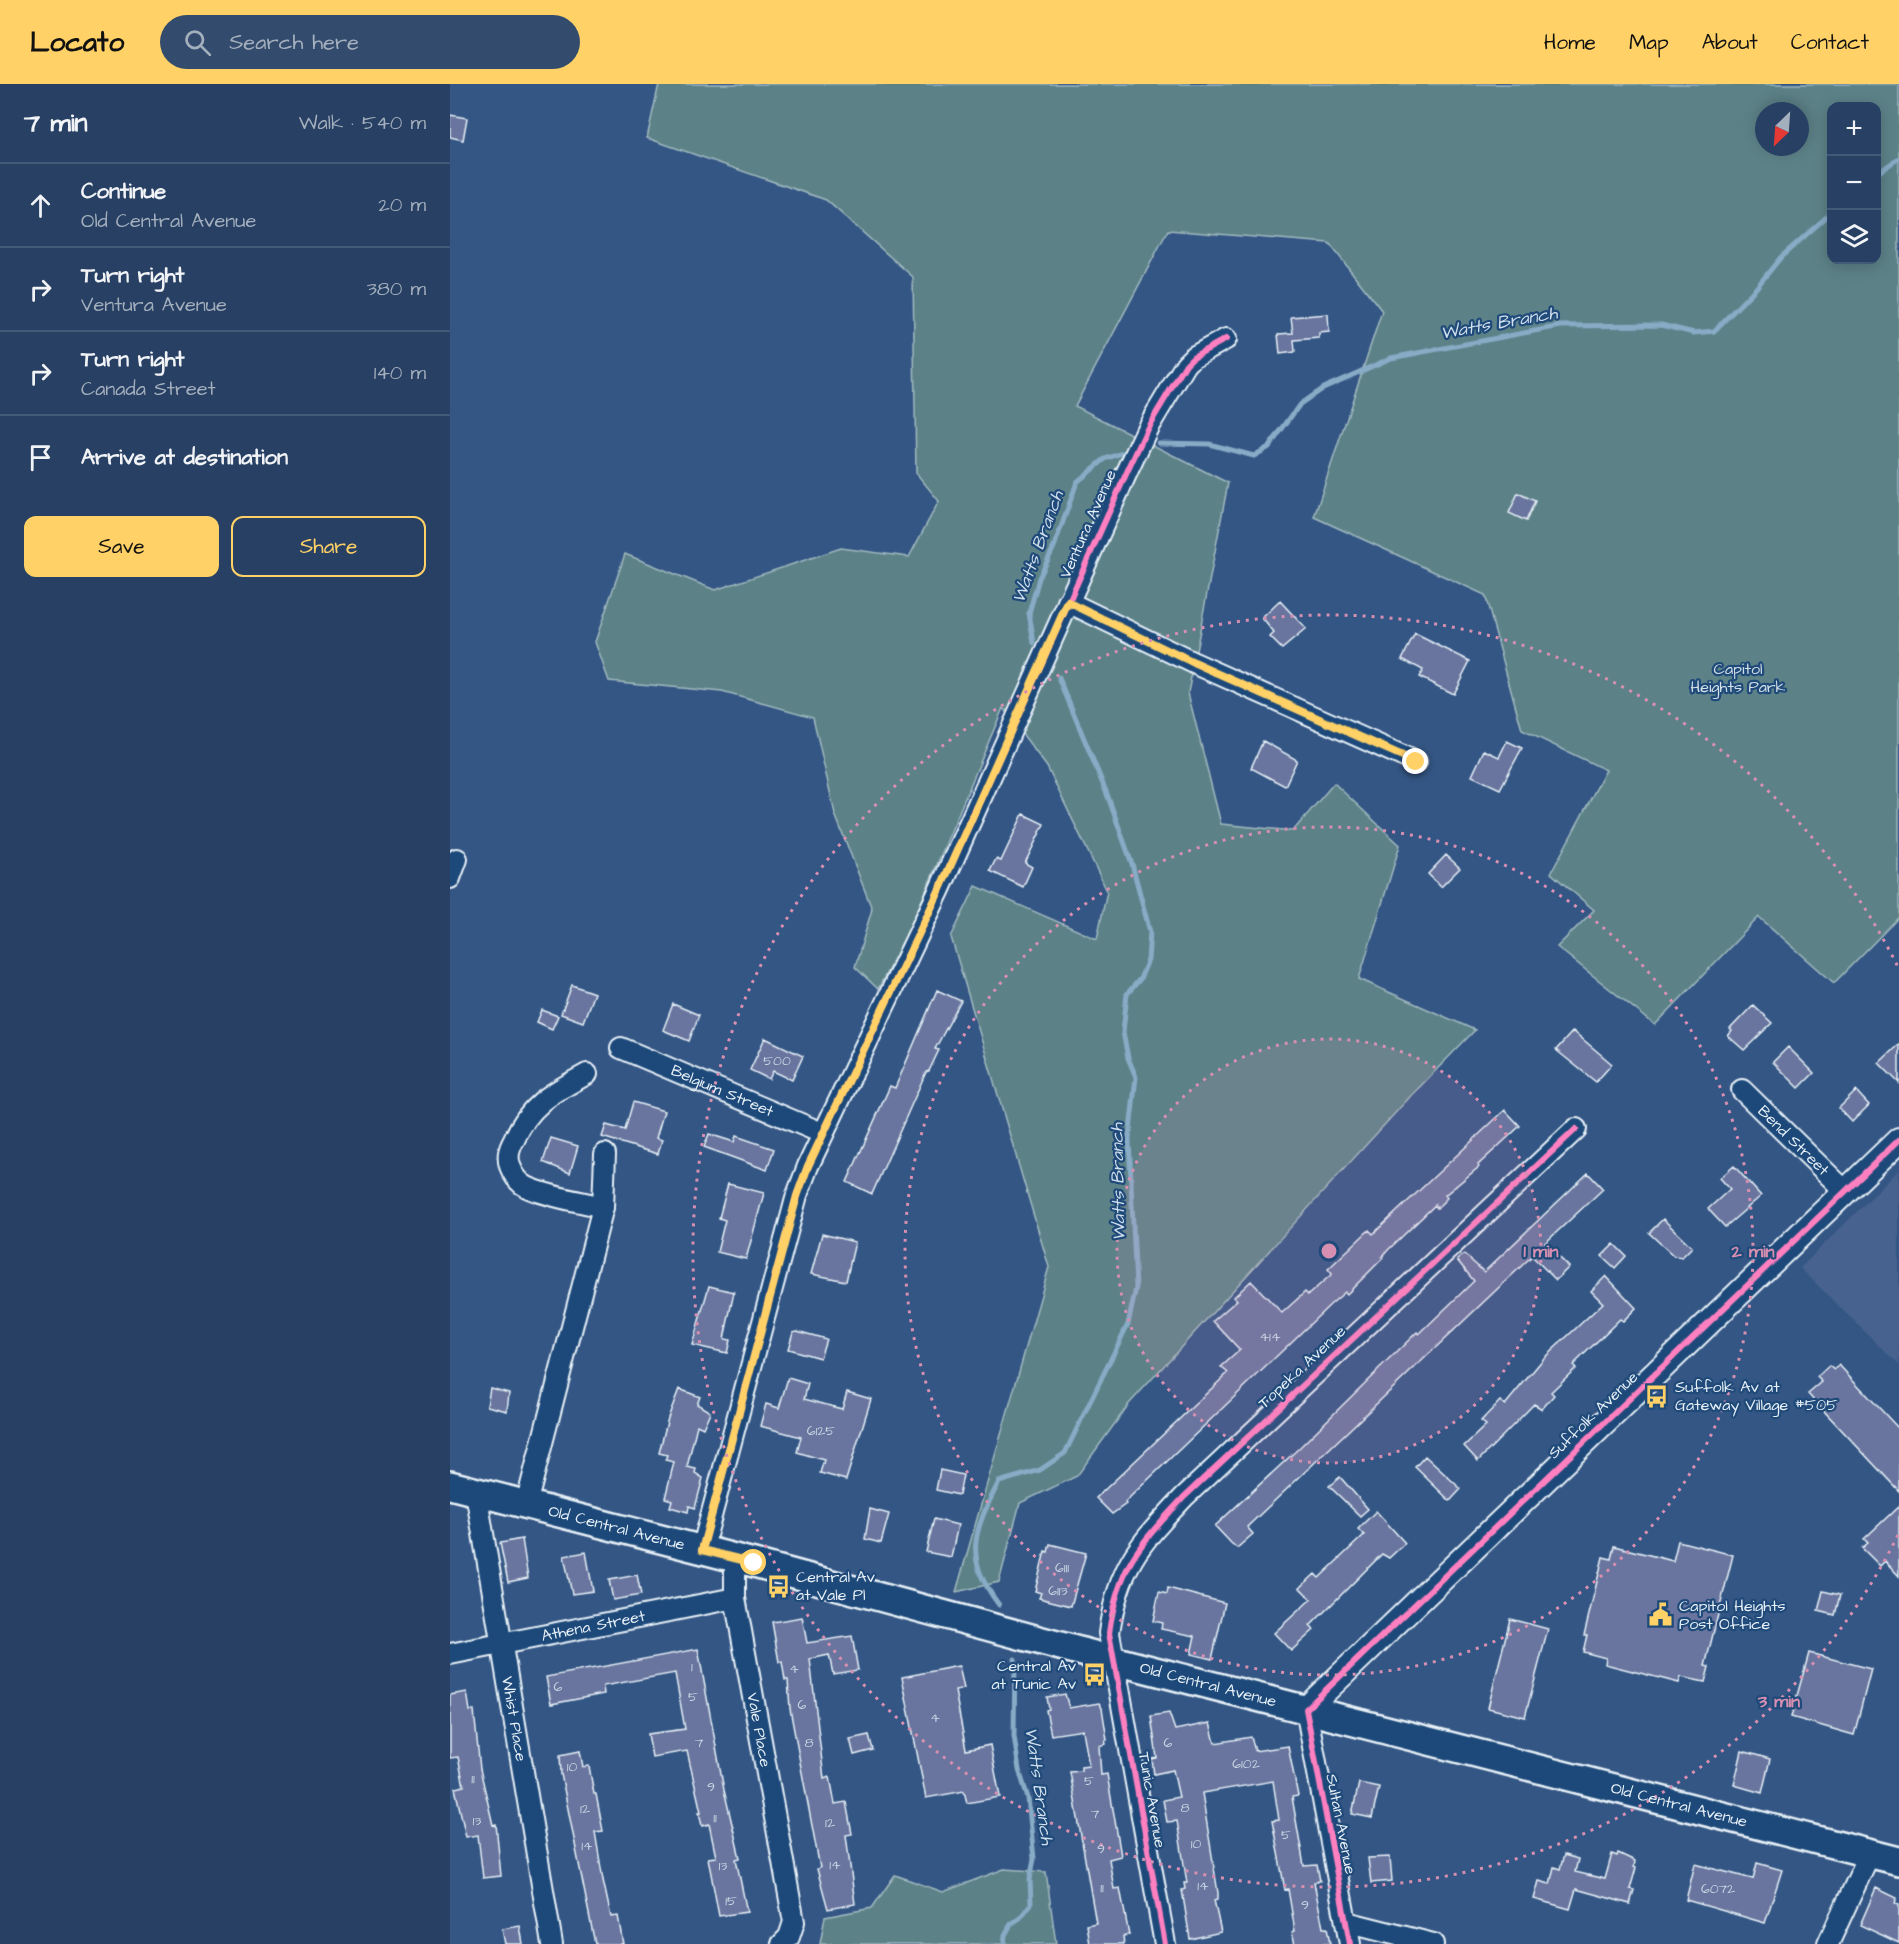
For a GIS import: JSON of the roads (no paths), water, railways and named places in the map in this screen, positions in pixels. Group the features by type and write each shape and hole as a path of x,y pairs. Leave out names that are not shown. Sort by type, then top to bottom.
{"main road":[{"name":"Old Central Avenue","path":"450,1485 735,1558 1112,1660 1899,1861"}],"street":[{"name":"Ventura Avenue","path":"702,1550 797,1196 822,1133 940,889 1148,427 1177,376 1194,357 1226,339"},
{"path":"1068,602 1194,663 1416,762"},
{"name":"Belgium Street","path":"621,1048 822,1133"},
{"path":"587,1074 551,1094 533,1108 519,1128 509,1149 508,1160 514,1175 525,1187 603,1207"},
{"name":"Bend Street","path":"1742,1090 1845,1191"},
{"name":"Topeka Avenue","path":"1112,1660 1109,1633 1117,1590 1128,1564 1146,1539 1185,1497 1285,1401 1576,1129"},
{"name":"Suffolk Avenue","path":"1306,1709 1899,1140"},
{"path":"526,1505 603,1207 604,1154"},
{"name":"Whist Place","path":"476,1492 552,1944"},
{"name":"Vale Place","path":"735,1558 735,1598 791,1902 793,1928 783,1944"},
{"name":"Athena Street","path":"450,1654 735,1598"},
{"name":"Tunic Avenue","path":"1112,1660 1165,1944"},
{"name":"Sultan Avenue","path":"1306,1709 1350,1944"},
{"path":"1828,1944 1870,1853"},
{"path":"1346,1922 1433,1944"}],"waterway":[{"name":"Watts Branch","path":"1881,171 1899,158"},
{"name":"Watts Branch","path":"1159,443 1209,444 1254,456 1269,447 1300,404 1323,388 1391,358 1561,326 1661,325 1694,333 1714,331 1756,288 1781,257 1827,216"},
{"name":"Watts Branch","path":"1034,643 1029,613 1039,578 1054,547 1077,482 1105,459 1125,452"},
{"name":"Watts Branch","path":"999,1605 980,1573 976,1558 978,1530 983,1516 999,1482 1040,1470 1065,1453 1128,1324 1136,1288 1129,1139 1136,1077 1128,1058 1123,1032 1127,994 1140,979 1148,960 1150,932 1132,864 1107,794 1059,678"},
{"name":"Watts Branch","path":"1004,1944 1005,1935 1011,1924 1020,1918 1031,1904 1030,1879 1034,1859 1028,1798 1019,1770 1014,1736 1015,1659"}],"place":[{"name":"Suffolk Av at Gateway Village #505","path":"1657,1396"},
{"name":"Central Av at Vale Pl","path":"778,1586"},
{"name":"Capitol Heights Post Office","path":"1661,1615"},
{"name":"Central Av at Tunic Av","path":"1094,1675"}],"park label":[{"name":"Capitol Heights Park","path":"1738,678"}]}
